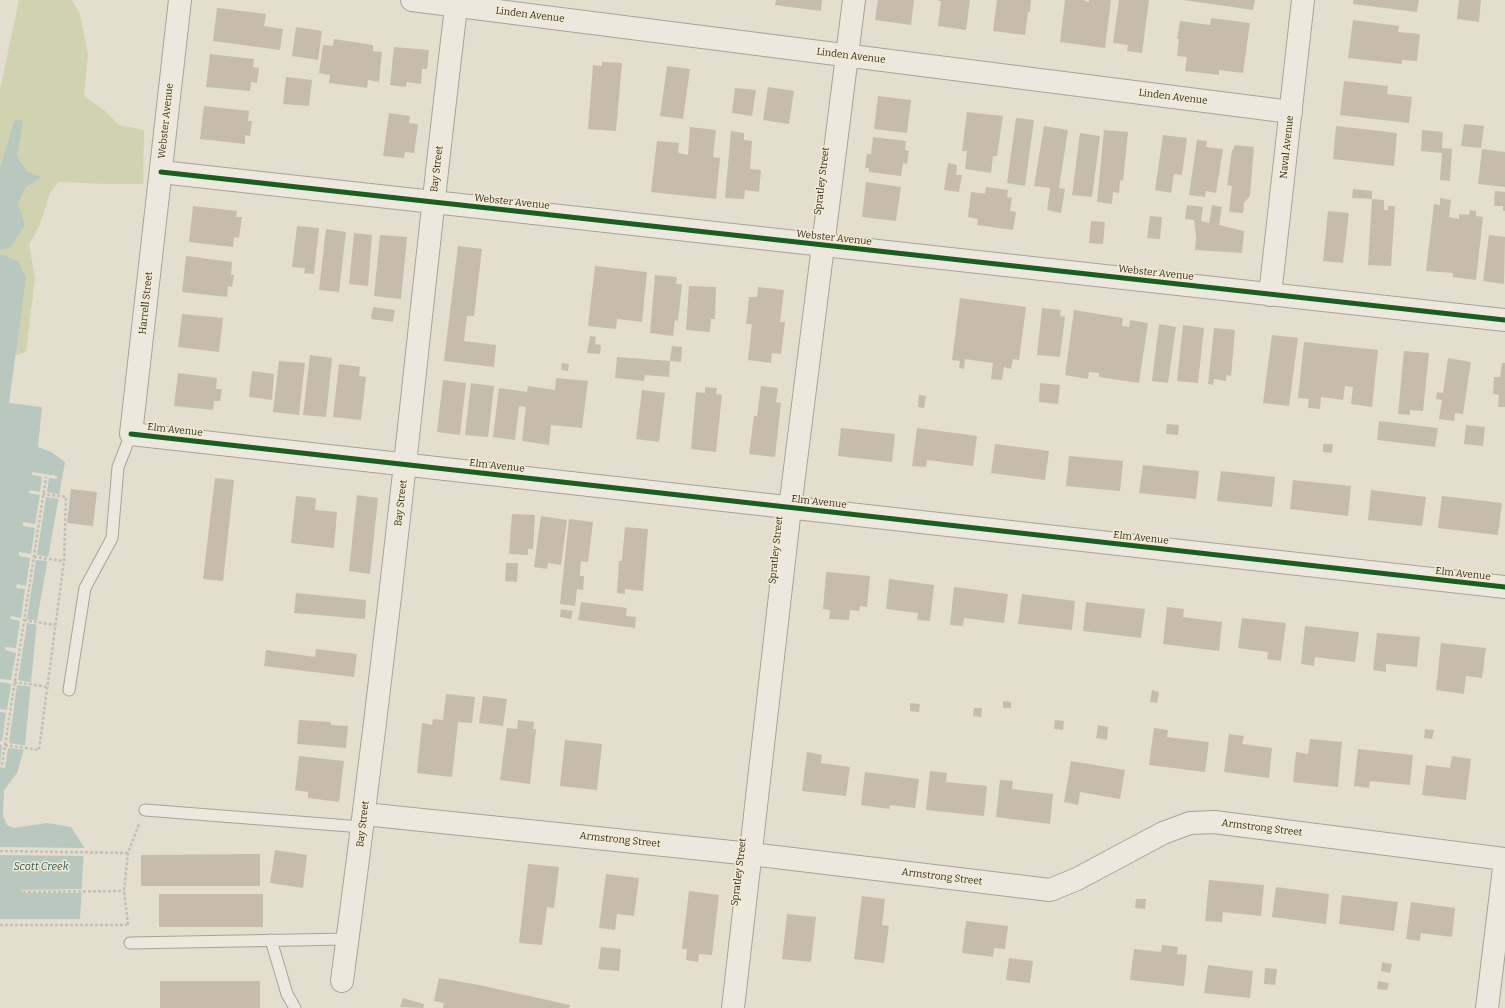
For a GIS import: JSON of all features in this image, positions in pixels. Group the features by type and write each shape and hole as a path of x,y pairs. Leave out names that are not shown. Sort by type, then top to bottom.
{"street":[{"name":"Webster Avenue","path":"180,0 161,172 1505,320"},
{"name":"Linden Avenue","path":"412,0 457,3 1291,112"},
{"name":"Spratley Street","path":"733,1008 790,508 854,0"},
{"name":"Naval Avenue","path":"1270,295 1303,0"},
{"name":"Bay Street","path":"342,981 363,820 405,465 433,202 457,3"},
{"name":"Harrell Street","path":"131,434 161,172"},
{"name":"Elm Avenue","path":"131,434 1505,587"},
{"name":"Armstrong Street","path":"363,820 751,854 1050,890 1077,879 1163,833 1190,823 1214,822 1505,860"},
{"path":"1487,1008 1505,860"}],"lane":[{"path":"69,690 85,588 112,538 118,467 131,434"},
{"path":"145,810 363,820"},
{"path":"130,943 348,939"},
{"path":"271,940 287,994 295,1008"}],"path":[{"path":"2,765 46,477"},
{"path":"5,745 39,750 64,561 66,498 43,494"},
{"path":"34,557 64,561"},
{"path":"24,620 55,625"},
{"path":"14,682 41,686"},
{"path":"130,943 124,891 128,853 145,810"},
{"path":"0,851 128,853"},
{"path":"23,892 124,891"},
{"path":"0,925 128,925"}],"green space":[{"path":"19,0 72,0 80,14 88,54 84,96 105,111 119,125 144,130 143,184 59,182 50,193 39,227 29,244 35,278 26,352 16,355 15,265 0,255 0,90"}],"water":[{"path":"15,119 23,121 17,156 26,171 40,176 40,178 26,187 18,203 25,225 10,248 0,250 0,167"},
{"name":"Scott Creek","path":"0,254 18,261 26,278 9,403 42,407 38,447 51,452 65,462 37,620 25,745 17,773 4,790 3,815 7,825 14,828 47,823 71,827 84,847 80,919 0,919"}],"pier":[{"path":"32,472 57,476 57,479 49,478 47,492 61,495 60,499 46,497 37,555 50,557 49,561 36,560 27,619 39,621 38,625 27,623 18,680 33,683 33,687 17,685 9,743 27,746 26,750 8,748 5,768 0,767 2,745 0,744 0,741 2,741 6,713 0,712 0,709 7,710 11,684 0,682 0,679 11,680 16,653 5,650 5,647 16,648 20,621 10,619 11,616 21,618 25,589 16,588 17,584 26,586 30,558 19,556 19,552 31,554 35,528 23,526 23,522 35,524 40,495 29,493 30,490 40,492 42,477 32,475"},
{"path":"0,847 86,848 85,856 0,855"},
{"path":"83,889 83,893 22,893 22,890"}],"building":[{"path":"776,0 822,0 821,11 775,5"},
{"path":"878,0 914,0 911,25 875,20"},
{"path":"938,0 970,0 966,30 938,26 941,1"},
{"path":"997,0 1031,0 1025,35 993,31"},
{"path":"1065,0 1085,0 1089,2 1089,0 1111,0 1105,48 1060,42"},
{"path":"1119,0 1149,0 1142,53 1127,51 1128,45 1113,43"},
{"path":"1183,0 1255,0 1253,10"},
{"path":"1353,0 1419,0 1417,12 1353,4"},
{"path":"1459,0 1481,0 1479,22 1457,19"},
{"path":"217,8 266,14 264,26 283,29 280,50 213,41"},
{"path":"1211,18 1250,23 1243,73 1219,70 1219,75 1185,71 1187,57 1177,56 1179,39 1177,39 1180,21 1210,25"},
{"path":"1353,20 1399,26 1398,32 1420,34 1417,61 1402,60 1402,64 1348,58"},
{"path":"296,27 322,31 318,60 292,56"},
{"path":"334,39 373,45 373,51 382,52 379,82 368,80 367,88 329,83 330,75 319,73 323,45 333,46"},
{"path":"394,47 429,50 427,69 422,69 421,84 407,82 406,87 390,85"},
{"path":"210,54 254,59 253,67 259,68 257,83 251,82 250,91 206,87"},
{"path":"602,62 622,63 616,131 588,129 593,65 602,66"},
{"path":"667,66 690,69 683,119 660,116"},
{"path":"286,77 312,80 309,106 283,104"},
{"path":"1344,81 1388,86 1387,94 1412,97 1409,123 1340,115"},
{"path":"768,87 794,91 789,124 763,120"},
{"path":"735,88 756,90 752,116 732,113"},
{"path":"878,96 911,100 907,133 874,129"},
{"path":"204,106 249,111 248,121 252,121 250,136 245,135 245,144 200,139"},
{"path":"967,112 1003,116 997,156 993,156 991,173 965,169 967,151 962,151"},
{"path":"389,113 410,116 409,123 418,124 414,153 405,152 404,158 383,156"},
{"path":"1016,118 1034,120 1025,186 1007,183"},
{"path":"1464,124 1484,126 1481,148 1461,146"},
{"path":"1044,126 1068,130 1059,188 1065,189 1061,213 1047,210 1050,188 1034,186"},
{"path":"1336,126 1397,133 1394,166 1333,159"},
{"path":"690,127 716,130 713,157 720,158 716,199 651,192 657,141 679,143 678,153 688,155"},
{"path":"1104,130 1128,132 1123,181 1120,180 1119,193 1113,192 1112,204 1097,202"},
{"path":"1422,130 1443,132 1442,148 1452,149 1450,181 1440,180 1442,153 1421,151"},
{"path":"731,131 744,133 744,140 752,141 750,169 761,170 759,192 745,190 744,199 725,198"},
{"path":"1080,133 1100,136 1092,197 1072,195"},
{"path":"1163,135 1187,138 1182,175 1174,174 1171,193 1155,190"},
{"path":"873,137 906,141 905,150 909,151 907,164 903,163 901,176 869,172 869,168 865,168 867,154 871,154"},
{"path":"1197,140 1207,141 1206,147 1223,149 1216,193 1206,191 1205,197 1189,195"},
{"path":"1235,145 1254,147 1250,196 1244,203 1243,213 1229,212 1232,186 1227,185 1232,151"},
{"path":"1482,149 1505,152 1505,187 1478,184"},
{"path":"948,163 957,165 956,175 962,175 959,192 944,190"},
{"path":"866,182 901,187 896,221 862,217"},
{"path":"986,187 1008,190 1007,197 1012,198 1010,211 1016,212 1013,230 977,225 978,219 968,217 971,192 985,194"},
{"path":"1353,189 1372,191 1372,199 1352,198"},
{"path":"1495,191 1505,192 1505,211 1503,211 1503,206 1494,206"},
{"path":"1440,198 1451,200 1449,217 1459,219 1459,214 1469,215 1470,210 1476,211 1476,216 1483,217 1476,280 1453,277 1453,273 1426,271 1434,204 1440,205"},
{"path":"1372,199 1384,200 1384,210 1388,210 1388,206 1395,206 1391,266 1368,265"},
{"path":"1187,205 1203,207 1201,221 1209,223 1212,205 1222,207 1219,225 1244,231 1242,253 1195,250 1196,237 1194,220 1185,219"},
{"path":"193,206 237,211 236,217 242,217 239,238 234,237 233,247 189,242"},
{"path":"1328,211 1349,213 1343,263 1323,261"},
{"path":"1150,216 1162,217 1160,239 1147,238"},
{"path":"1091,221 1105,222 1103,244 1089,243"},
{"path":"297,226 319,228 314,274 304,273 305,268 292,267"},
{"path":"326,229 346,232 339,292 319,290"},
{"path":"354,233 372,235 368,286 349,284"},
{"path":"380,235 407,237 401,299 374,296"},
{"path":"1489,235 1505,237 1504,284 1483,281"},
{"path":"458,246 482,249 474,316 467,316 464,341 496,345 494,367 444,361"},
{"path":"186,256 232,262 231,275 234,275 232,287 228,286 227,297 182,292"},
{"path":"595,266 647,272 642,322 617,319 616,329 588,326"},
{"path":"655,275 677,277 676,284 682,284 678,321 675,320 673,336 650,333"},
{"path":"689,286 716,287 715,319 711,319 710,332 686,330"},
{"path":"758,287 784,290 780,322 785,322 781,354 772,353 771,363 748,360 752,324 746,324 749,297 757,297"},
{"path":"960,298 1026,307 1019,360 1013,359 1011,369 1004,367 1002,380 991,379 993,363 965,359 964,369 959,368 960,361 952,360"},
{"path":"373,307 395,310 393,322 371,319"},
{"path":"1042,308 1061,310 1060,316 1065,317 1060,357 1037,355"},
{"path":"1074,310 1123,318 1122,326 1129,327 1130,320 1148,323 1139,383 1099,377 1099,373 1089,372 1088,379 1065,375"},
{"path":"182,314 223,318 219,352 178,347"},
{"path":"1159,324 1176,327 1168,383 1152,381"},
{"path":"1183,325 1204,328 1198,383 1177,381"},
{"path":"1214,328 1235,330 1231,376 1226,375 1226,381 1214,379 1213,385 1208,384"},
{"path":"1272,335 1298,338 1289,406 1263,403"},
{"path":"590,336 596,337 595,344 601,345 600,354 587,353"},
{"path":"1304,342 1378,350 1372,407 1351,404 1353,387 1345,386 1343,400 1321,397 1320,409 1308,408 1309,399 1298,398"},
{"path":"672,346 682,347 681,362 670,361"},
{"path":"1404,351 1429,353 1423,411 1410,410 1410,415 1398,414"},
{"path":"310,355 332,358 326,417 303,415"},
{"path":"617,357 670,361 669,377 645,375 644,381 615,378"},
{"path":"1448,358 1471,362 1463,414 1455,413 1454,421 1439,419 1442,400 1436,399 1437,392 1443,393"},
{"path":"279,361 305,363 299,415 273,412"},
{"path":"562,363 569,364 568,371 561,370"},
{"path":"1502,363 1505,363 1505,407 1498,407 1499,395 1493,394 1494,377 1500,377"},
{"path":"339,364 360,367 359,376 366,377 361,420 333,417"},
{"path":"252,371 274,374 272,400 249,397"},
{"path":"178,373 217,378 216,389 222,389 220,401 214,401 213,410 174,406"},
{"path":"556,378 588,381 582,428 551,425 549,445 522,441 526,407 519,406 515,440 493,437 499,388 527,392 528,386 555,390"},
{"path":"443,380 466,383 460,435 437,432"},
{"path":"471,383 494,386 488,437 465,435"},
{"path":"1040,383 1060,385 1058,404 1039,402"},
{"path":"761,386 778,388 776,402 781,403 775,457 749,454 754,416 757,416"},
{"path":"705,387 717,388 716,394 722,395 716,452 691,449 696,392 705,393"},
{"path":"642,390 665,393 659,442 636,439"},
{"path":"919,395 926,396 924,408 918,407"},
{"path":"1379,421 1438,428 1435,447 1377,440"},
{"path":"1167,424 1179,425 1178,435 1166,434"},
{"path":"1466,425 1485,427 1483,446 1464,444"},
{"path":"841,428 895,434 892,462 838,456"},
{"path":"917,428 977,436 973,466 927,460 926,467 912,466"},
{"path":"995,444 1049,451 1045,480 991,473"},
{"path":"1323,444 1333,444 1332,453 1323,452"},
{"path":"1069,456 1123,461 1120,491 1066,486"},
{"path":"1143,465 1199,471 1196,499 1139,493"},
{"path":"1221,471 1275,477 1272,507 1217,501"},
{"path":"215,478 234,480 223,581 203,579"},
{"path":"1293,480 1351,486 1348,516 1290,509"},
{"path":"71,489 97,492 93,526 67,523"},
{"path":"1371,490 1426,497 1422,526 1368,520"},
{"path":"357,495 378,498 370,574 349,571"},
{"path":"296,496 316,498 315,510 337,512 334,548 291,543"},
{"path":"1442,496 1502,503 1498,535 1438,528"},
{"path":"512,514 535,515 533,549 528,549 528,555 509,554"},
{"path":"541,516 567,520 561,565 548,563 547,569 534,567"},
{"path":"569,519 593,522 588,562 581,561 580,576 584,576 583,590 577,589 575,606 560,604"},
{"path":"625,527 648,529 643,591 625,589 625,594 617,593 619,561 622,561"},
{"path":"506,563 518,563 517,582 505,581"},
{"path":"826,572 870,576 867,607 860,606 859,611 850,610 849,620 829,619 830,610 823,609"},
{"path":"889,579 934,585 930,621 917,620 918,613 886,609"},
{"path":"954,587 1008,594 1004,623 964,618 963,626 950,625"},
{"path":"296,593 366,600 365,619 294,613"},
{"path":"1022,594 1075,601 1072,630 1018,624"},
{"path":"581,602 627,608 626,616 636,617 635,628 578,620"},
{"path":"1086,602 1145,609 1141,638 1083,631"},
{"path":"1167,607 1184,609 1183,617 1222,622 1219,651 1163,644"},
{"path":"561,609 573,611 571,619 560,617"},
{"path":"1242,618 1286,623 1281,661 1267,659 1268,652 1238,648"},
{"path":"1305,626 1359,632 1355,662 1315,657 1314,666 1301,664"},
{"path":"1377,633 1420,637 1417,667 1386,664 1386,672 1373,670"},
{"path":"1441,643 1486,648 1482,678 1466,676 1464,694 1436,690"},
{"path":"316,649 357,654 354,677 264,666 266,650 315,657"},
{"path":"1152,690 1159,692 1157,703 1150,702"},
{"path":"446,694 475,697 472,723 458,722 452,777 417,773 422,723 432,725 433,719 443,720"},
{"path":"483,696 507,699 503,726 479,723"},
{"path":"1003,701 1011,702 1011,708 1003,708"},
{"path":"910,703 920,704 919,712 910,711"},
{"path":"974,708 982,708 981,717 973,716"},
{"path":"299,720 331,722 331,725 348,726 346,748 297,744"},
{"path":"518,720 534,722 533,729 536,729 530,784 500,780 507,728 517,729"},
{"path":"1055,720 1064,721 1063,730 1054,729"},
{"path":"1098,725 1108,727 1107,740 1096,738"},
{"path":"1154,728 1168,730 1167,737 1209,742 1205,772 1149,765"},
{"path":"1425,729 1434,730 1432,739 1424,738"},
{"path":"1229,734 1244,736 1242,744 1272,748 1269,778 1224,772"},
{"path":"1310,739 1342,742 1338,787 1293,782 1296,752 1308,754"},
{"path":"565,740 602,744 597,790 560,786"},
{"path":"1358,749 1413,755 1410,785 1370,781 1369,788 1354,786"},
{"path":"807,752 822,755 821,763 850,767 846,796 802,791"},
{"path":"299,756 344,761 339,802 308,798 308,792 295,790"},
{"path":"1452,756 1471,759 1466,800 1422,795 1426,765 1450,768"},
{"path":"1071,761 1125,770 1120,799 1080,792 1078,805 1064,802"},
{"path":"930,771 947,773 946,782 987,786 984,816 926,810"},
{"path":"865,772 919,779 915,808 890,805 889,809 861,805"},
{"path":"1000,780 1013,781 1012,789 1053,794 1050,824 996,817"},
{"path":"275,850 307,855 303,888 270,883"},
{"path":"260,854 260,886 141,886 141,855"},
{"path":"528,864 559,867 554,908 547,907 542,945 519,943"},
{"path":"606,874 639,878 634,916 617,914 615,930 599,928"},
{"path":"1209,880 1264,885 1261,916 1223,912 1222,922 1205,921"},
{"path":"1276,887 1329,894 1326,924 1272,917"},
{"path":"689,891 719,895 712,955 699,954 698,962 686,960 687,949 682,949"},
{"path":"159,894 263,894 263,927 159,927"},
{"path":"1342,895 1398,902 1394,931 1339,924"},
{"path":"862,896 885,899 882,925 889,926 884,963 854,959"},
{"path":"1136,899 1146,899 1145,909 1135,908"},
{"path":"1411,902 1455,908 1452,937 1421,933 1420,941 1406,939"},
{"path":"787,914 816,917 811,962 782,959"},
{"path":"966,921 1008,926 1005,949 994,948 993,957 962,953"},
{"path":"1162,945 1178,947 1177,954 1187,955 1184,986 1130,980 1134,949 1161,952"},
{"path":"601,947 621,949 619,971 598,969"},
{"path":"1009,958 1033,961 1030,983 1006,980"},
{"path":"1382,962 1392,964 1390,973 1381,971"},
{"path":"1208,965 1253,971 1250,998 1204,993"},
{"path":"1265,968 1277,969 1275,985 1264,984"},
{"path":"439,978 479,985 570,1005 569,1008 443,1008 444,1003 434,1001"},
{"path":"160,981 260,981 260,1008 160,1008"},
{"path":"1378,981 1389,983 1387,990 1377,989"},
{"path":"403,998 424,1004 423,1008 400,1007"}],"cycle path":[{"path":"161,172 1505,320"},
{"path":"131,434 1505,587"}]}
